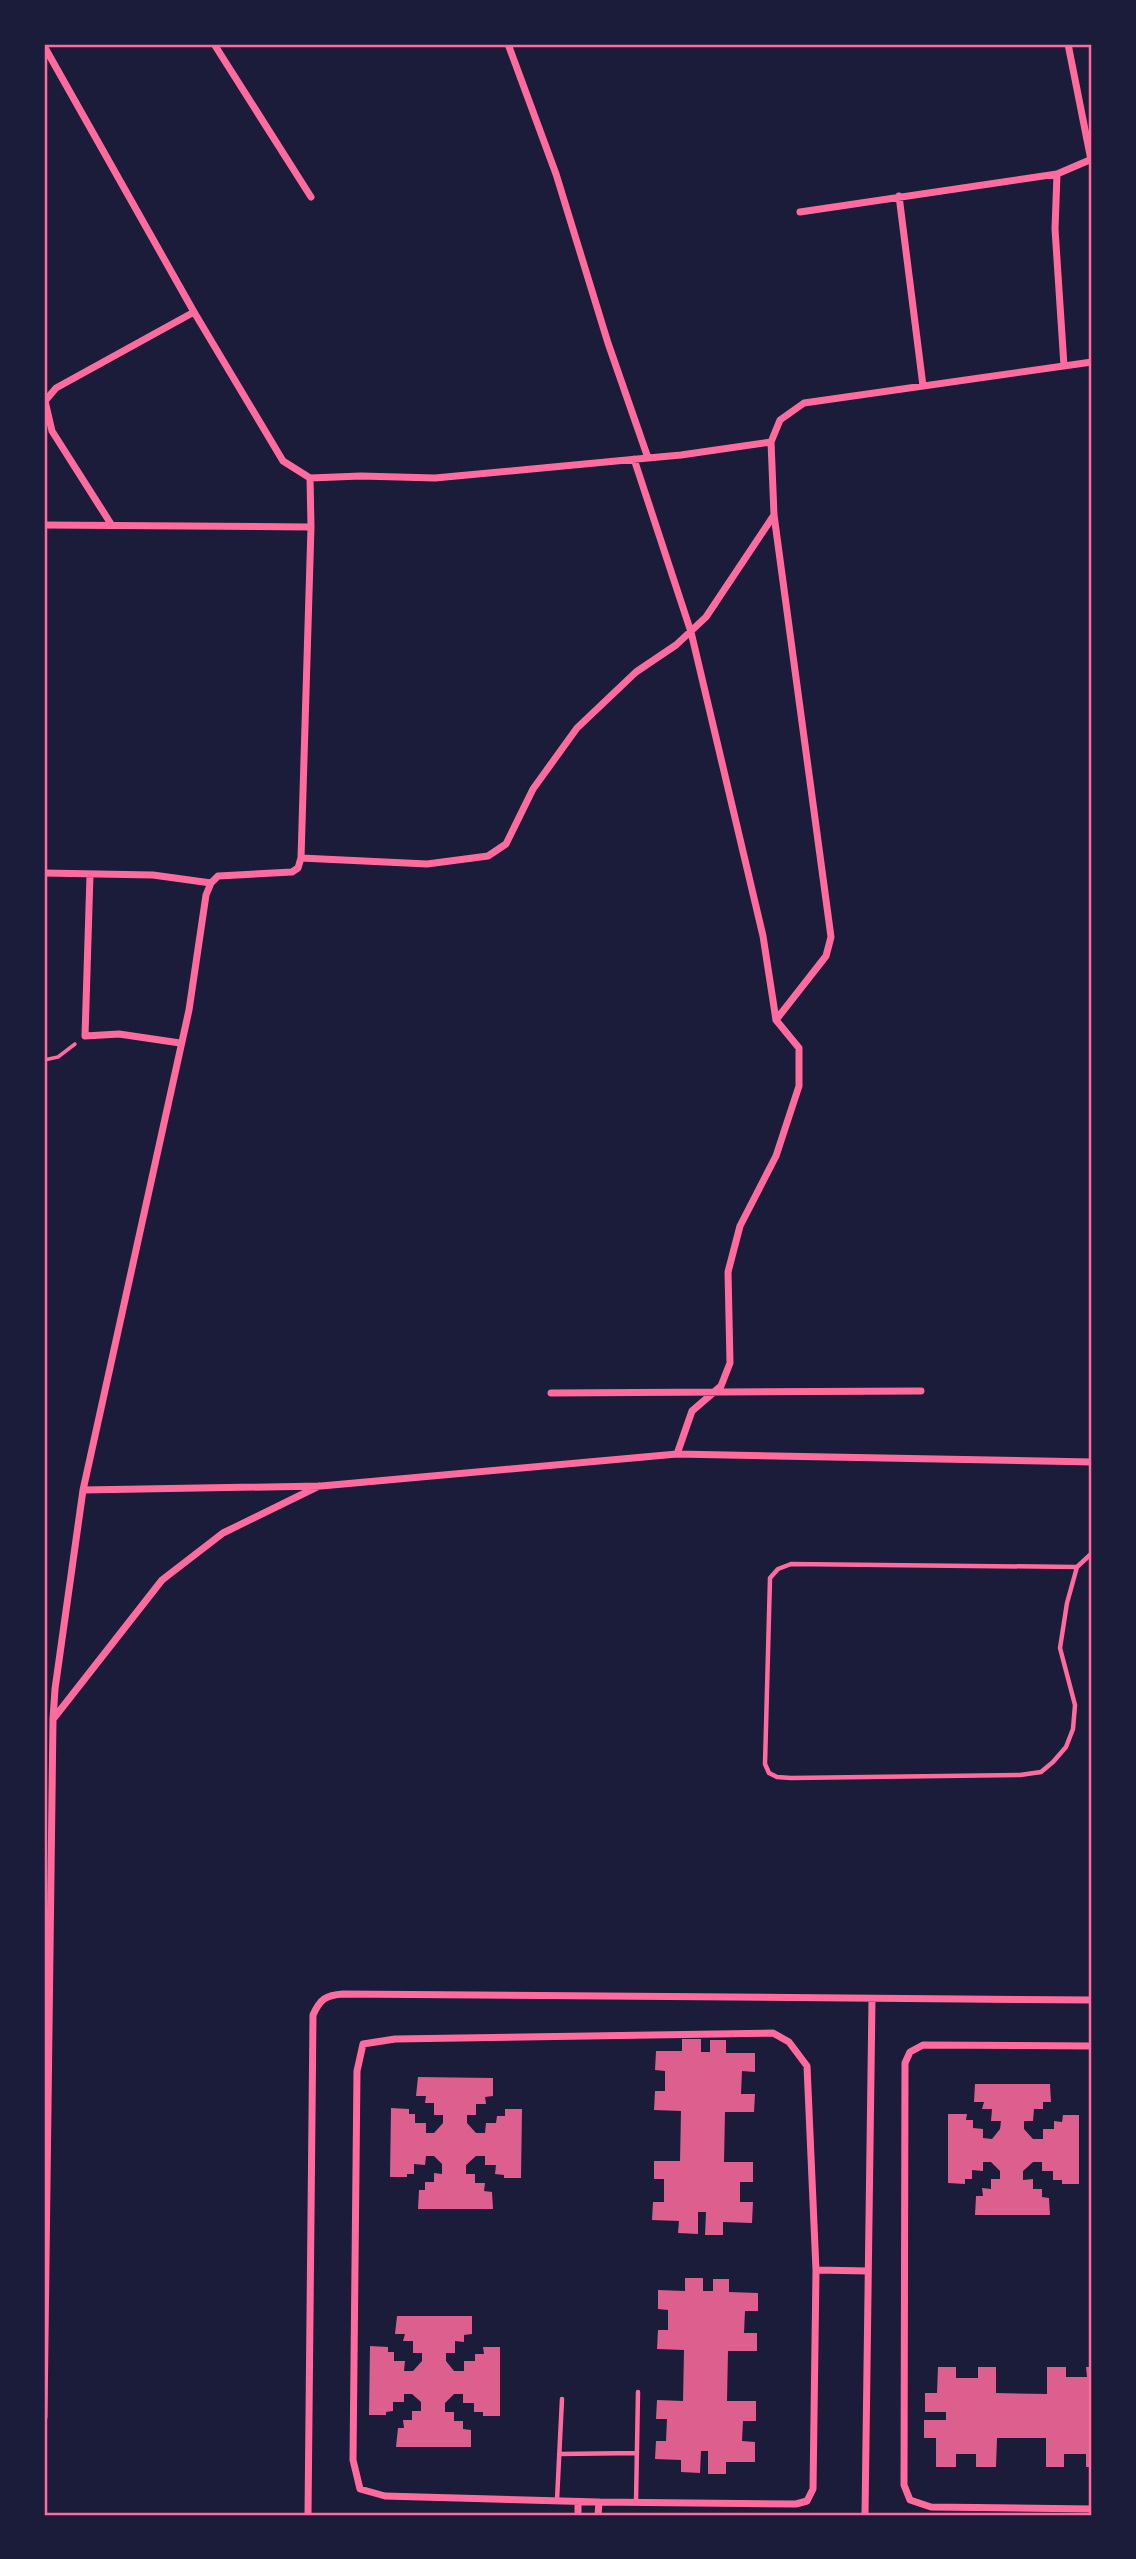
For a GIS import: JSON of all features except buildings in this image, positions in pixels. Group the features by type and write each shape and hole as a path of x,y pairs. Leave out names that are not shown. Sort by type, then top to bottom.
{"street":[{"path":"214,44 311,197"},
{"path":"508,44 556,174 608,343 648,458"},
{"path":"800,212 1057,174 1091,159 1068,44"},
{"path":"44,46 194,312 284,461 310,478 435,478 648,458 771,442"},
{"path":"1057,174 1054,218 1064,366"},
{"path":"899,196 923,386"},
{"path":"111,524 52,431 45,401 56,388 194,312"},
{"path":"776,1020 826,956 831,937 774,515 771,442 779,420 804,404 1092,362"},
{"path":"634,459 691,632 763,936 776,1020 799,1048 799,1086 776,1156 740,1226 728,1272 730,1363 720,1386 692,1411 677,1454"},
{"path":"44,2417 55,1689 83,1490 189,1010 206,895 211,883 218,876 292,872 298,867 301,858 311,527 310,478"},
{"path":"301,858 427,863 488,856 506,844 533,789 577,727 636,672 691,632 706,617 774,515"},
{"path":"44,525 311,527"},
{"path":"44,873 153,875 211,883"},
{"path":"90,875 85,1036 119,1034 180,1043"},
{"path":"551,1393 921,1391"},
{"path":"83,1490 321,1486 677,1454 1092,1462"},
{"path":"54,1719 162,1580 223,1533 321,1486"},
{"path":"308,2515 313,2015 318,2003 326,1996 1092,2000"},
{"path":"865,2515 872,1999"},
{"path":"774,2033 789,2042 807,2066 816,2270 813,2489 807,2501 796,2504 557,2501 385,2496 360,2489 353,2460 353,2446 357,2071 363,2044 395,2039 774,2033"},
{"path":"1092,2046 923,2045 910,2052 905,2063 904,2485 910,2500 931,2507 1092,2509"},
{"path":"816,2270 868,2271"},
{"path":"578,2501 578,2515"},
{"path":"598,2502 598,2515"}],"lane":[{"path":"1077,1567 791,1564 778,1569 770,1578 765,1764 769,1773 791,1779 1020,1775 1041,1772 1054,1762 1066,1747 1073,1729 1075,1705 1060,1648 1067,1602 1077,1567 1092,1553"},
{"path":"44,1718 54,1719"},
{"path":"636,2502 638,2392"},
{"path":"557,2501 562,2399"},
{"path":"559,2454 637,2453"}],"path":[{"path":"44,1060 58,1057 85,1036"}]}
